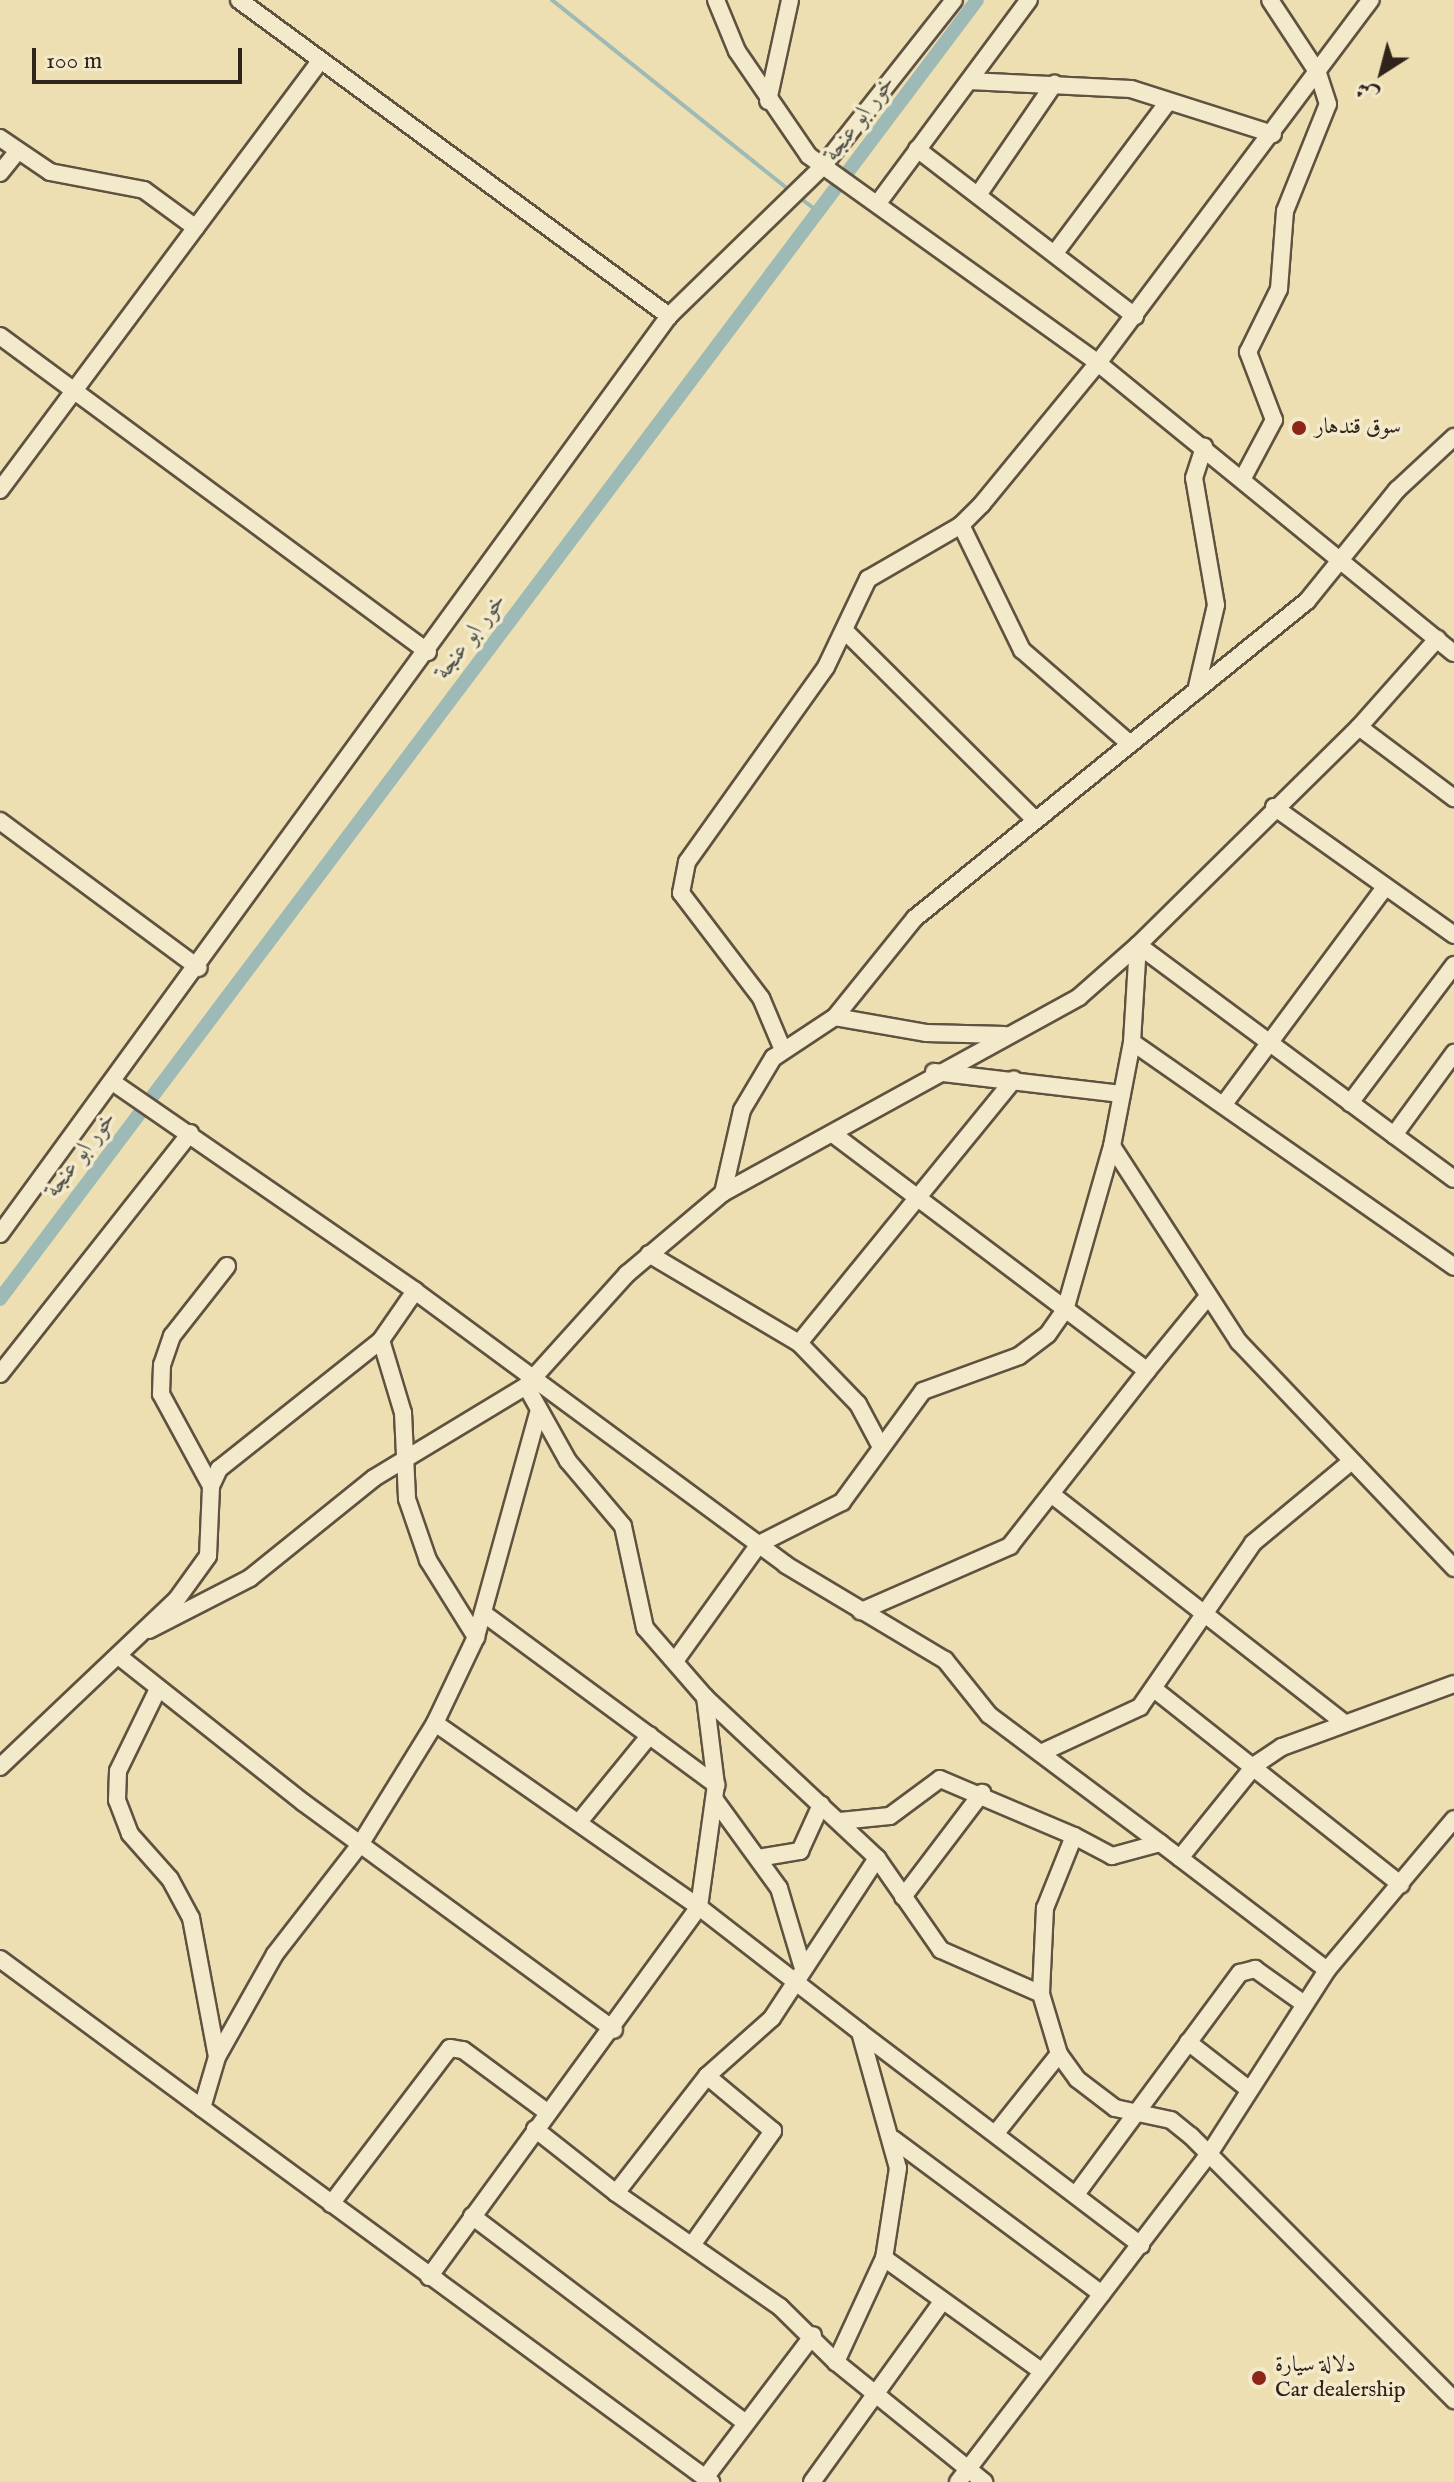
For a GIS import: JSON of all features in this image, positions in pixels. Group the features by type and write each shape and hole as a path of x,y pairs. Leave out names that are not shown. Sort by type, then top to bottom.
{"street":[{"path":"239,0 669,316"},
{"path":"716,0 768,101 795,143 1098,363 1344,560 1454,653"},
{"path":"768,101 790,0"},
{"path":"0,1234 199,968 669,316 828,168 954,0"},
{"path":"878,203 1029,0"},
{"path":"1243,478 1274,420 1248,352 1279,289 1285,211 1328,104 1318,73 1270,0"},
{"path":"783,1050 761,998 679,884 687,862 846,632 868,579 961,525 1135,316 1371,0"},
{"path":"0,490 320,61"},
{"path":"969,81 1131,89 1273,134"},
{"path":"978,195 1054,84"},
{"path":"1055,253 1168,102"},
{"path":"0,138 16,153 61,175 137,187 196,228"},
{"path":"917,149 1135,316"},
{"path":"0,173 16,153"},
{"path":"0,336 428,652"},
{"path":"723,1193 742,1110 762,1071 783,1050 835,1017 915,918 1033,818 1307,601 1344,560 1397,490 1454,437"},
{"path":"1196,691 1216,605 1194,478 1204,447"},
{"path":"961,525 1022,650 1128,742"},
{"path":"846,632 1033,818"},
{"path":"149,1630 250,1578 405,1460 530,1382 649,1254 723,1193 833,1134 933,1072 1079,997 1138,945 1274,807 1359,727 1437,639"},
{"path":"1359,727 1454,798"},
{"path":"1274,807 1454,935"},
{"path":"0,821 199,968"},
{"path":"1224,1104 1385,887"},
{"path":"675,1661 759,1544 828,1512 856,1488 881,1447 923,1391 1035,1347 1065,1310 1112,1146 1132,1042 1138,945"},
{"path":"1138,945 1454,1179"},
{"path":"1350,1103 1454,965"},
{"path":"835,1017 926,1033 1010,1035"},
{"path":"1132,1042 1454,1267"},
{"path":"1394,1135 1454,1053"},
{"path":"933,1072 1014,1079 1122,1094"},
{"path":"799,1343 1014,1079"},
{"path":"114,1083 415,1291 530,1382 759,1544 861,1611 945,1660 989,1715 1327,1970"},
{"path":"0,1374 190,1133"},
{"path":"833,1134 919,1194 1147,1371"},
{"path":"1112,1146 1164,1217 1206,1299 1348,1464 1454,1568"},
{"path":"649,1254 799,1343 858,1404 881,1447"},
{"path":"0,1767 149,1630 208,1556 211,1486 161,1394 162,1365 172,1336 227,1266"},
{"path":"211,1486 235,1451 381,1340 415,1291"},
{"path":"861,1611 987,1561 1055,1497 1147,1371 1206,1299"},
{"path":"381,1340 403,1413 407,1499 428,1560 476,1637"},
{"path":"530,1382 538,1413 623,1526 637,1611 705,1697 877,1858 903,1897 951,1957 1041,1994"},
{"path":"202,2108 217,2057 275,1954 361,1843 435,1723 476,1637 538,1413"},
{"path":"1041,1753 1126,1715 1154,1689 1205,1609 1265,1530 1348,1464"},
{"path":"1055,1497 1205,1609 1340,1720"},
{"path":"483,1613 650,1735 716,1792 789,1910 797,1971"},
{"path":"121,1658 361,1843 614,2030"},
{"path":"1180,1858 1255,1765 1340,1720 1454,1684"},
{"path":"158,1689 118,1771 117,1800 130,1834 170,1879 191,1918 217,2057"},
{"path":"1154,1689 1255,1765 1401,1885"},
{"path":"429,2277 535,2129 614,2030 699,1907 716,1792 705,1697"},
{"path":"435,1723 699,1907 797,1971 860,2032 1077,2193 1141,2245"},
{"path":"579,1822 650,1735"},
{"path":"840,1821 890,1816 940,1779 982,1793 1112,1856 1160,1843"},
{"path":"903,1897 982,1793"},
{"path":"758,1858 800,1851 821,1805"},
{"path":"962,2475 1209,2154 1247,2088 1327,1970 1454,1819"},
{"path":"1074,1836 1045,1908 1041,1994 1059,2054 1115,2108 1137,2110 1171,2120 1209,2154 1454,2400"},
{"path":"616,2193 707,2076 772,2018 797,1971 877,1858"},
{"path":"0,1959 708,2480 746,2423 813,2335"},
{"path":"1077,2193 1188,2042 1247,1968 1304,2004"},
{"path":"836,2362 884,2258 898,2168 893,2139 860,2032"},
{"path":"1188,2042 1247,2088"},
{"path":"331,2204 450,2048 463,2050 548,2113"},
{"path":"996,2133 1059,2054"},
{"path":"692,2245 773,2131 707,2076"},
{"path":"535,2129 616,2193 813,2335 836,2362 877,2395 962,2475 984,2482"},
{"path":"893,2139 1102,2294"},
{"path":"472,2216 746,2423"},
{"path":"884,2258 1040,2370"},
{"path":"812,2482 942,2302"}],"waterway":[{"path":"552,0 790,191"},
{"name":"خور ابو عنجة","path":"0,1299 977,0"},
{"path":"797,196 816,210"}],"place":[{"name":"سوق قندهار","path":"1299,428"},
{"name":"دلالة سيارة Car dealership","path":"1259,2378"}]}
